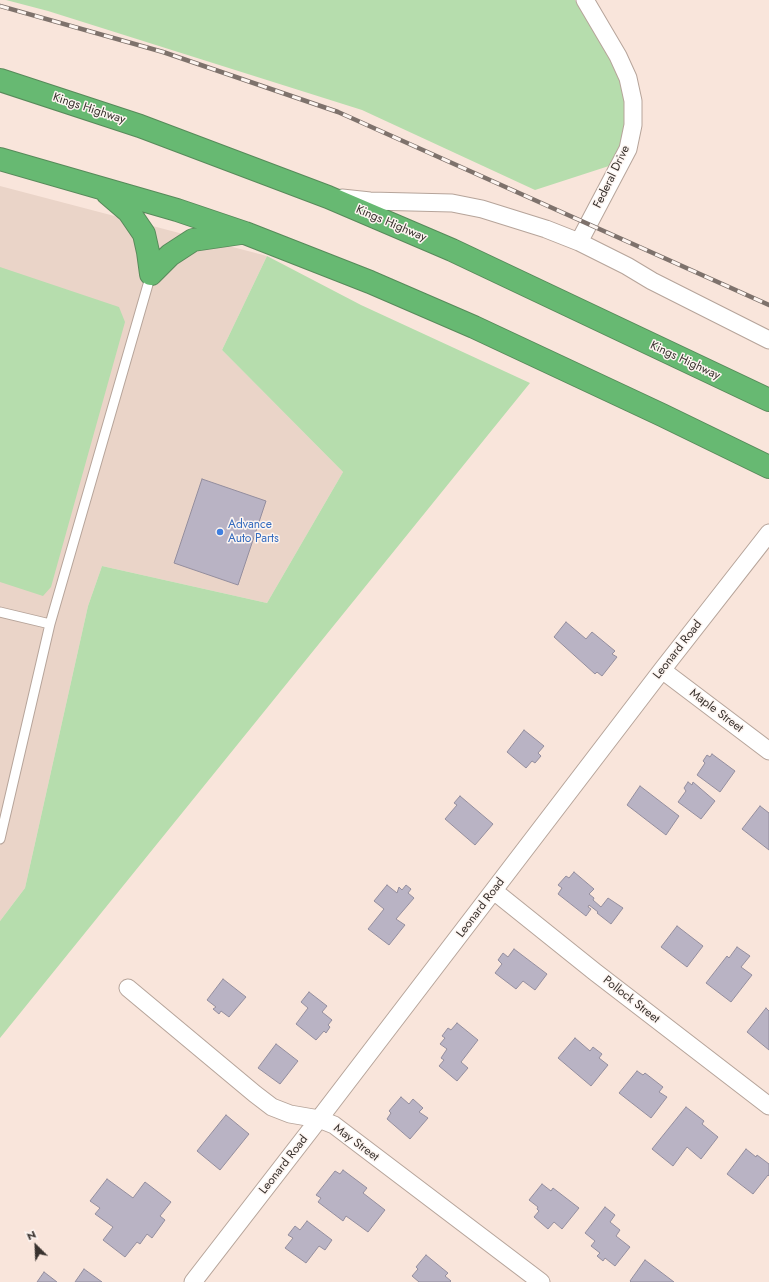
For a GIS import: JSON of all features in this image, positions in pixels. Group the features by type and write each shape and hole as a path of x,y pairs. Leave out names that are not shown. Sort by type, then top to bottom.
{"highway":[{"name":"Kings Highway","path":"0,80 140,126 266,172 328,197 452,250 769,400"},
{"path":"0,159 177,210 245,233 370,282 467,324 662,415 769,467"},
{"path":"100,188 129,212 144,234 151,274"},
{"path":"151,274 170,255 193,240 245,233"}],"street":[{"name":"Federal Drive","path":"579,242 628,149 633,125 633,101 628,78 618,56 585,0"},
{"path":"328,197 370,201 452,203 489,211 546,229 579,242 769,340"},
{"name":"Leonard Road","path":"192,1282 769,533"},
{"name":"Maple Street","path":"662,670 769,751"},
{"name":"Pollock Street","path":"494,891 594,972 769,1106"},
{"name":"May Street","path":"128,988 272,1107 290,1114 319,1119 334,1125 541,1282"}],"lane":[{"path":"0,839 50,624 151,274"},
{"path":"0,612 50,624"}],"shaded area":[{"path":"0,186 267,256 222,350 343,472 267,603 102,566 88,606 25,888 0,921"}],"green space":[{"path":"6,0 575,0 614,60 625,90 628,124 612,165 535,190 362,110 48,11"},
{"path":"267,256 361,305 530,383 0,1038 0,921 25,888 88,606 102,566 267,603 343,472 222,350"},
{"path":"0,267 119,307 125,322 51,587 43,596 0,582"}],"building":[{"name":"Advance Auto Parts","path":"202,479 266,501 238,585 174,563"},
{"path":"566,622 586,639 592,632 615,651 612,654 617,657 602,676 597,672 595,674 554,637"},
{"path":"524,730 544,746 538,753 541,756 535,763 532,761 526,768 507,752"},
{"path":"712,754 735,771 720,792 697,775 705,763 703,761 707,755 710,757"},
{"path":"688,782 692,785 693,782 715,801 701,819 678,802 686,791 684,788"},
{"path":"640,786 679,816 666,835 627,805"},
{"path":"460,796 493,824 475,845 445,819 457,805 454,803"},
{"path":"760,806 769,813 769,850 742,829"},
{"path":"574,872 594,889 589,894 601,907 608,898 623,908 611,924 589,905 588,907 591,909 586,916 558,894 562,888 558,885 566,876 569,878"},
{"path":"387,885 397,893 399,887 402,890 406,885 411,889 408,893 414,898 396,919 405,925 389,945 368,929 384,909 374,901"},
{"path":"677,926 703,946 687,967 661,947"},
{"path":"737,947 750,956 741,967 752,975 731,1002 706,983 727,956 729,958"},
{"path":"514,949 547,974 535,990 523,981 516,989 495,973 502,964 498,960 503,953 508,957"},
{"path":"223,979 246,997 229,1017 221,1011 219,1014 213,1009 216,1007 207,1000"},
{"path":"309,992 327,1006 322,1012 332,1020 328,1025 330,1027 326,1033 324,1031 316,1040 296,1024 308,1008 301,1002"},
{"path":"766,1008 769,1011 769,1050 747,1032"},
{"path":"457,1023 478,1040 461,1062 468,1068 457,1081 439,1066 444,1060 441,1058 447,1049 440,1044 445,1038 442,1036 448,1028 451,1030"},
{"path":"575,1038 590,1051 593,1047 602,1054 599,1058 608,1065 591,1086 558,1058"},
{"path":"276,1044 298,1061 280,1084 258,1068"},
{"path":"637,1071 643,1075 645,1073 663,1087 659,1092 667,1097 651,1118 619,1093"},
{"path":"401,1097 409,1104 413,1099 423,1108 419,1112 428,1118 410,1139 387,1119 391,1113 389,1111"},
{"path":"686,1107 704,1121 702,1124 718,1137 701,1159 687,1147 673,1166 652,1149"},
{"path":"226,1115 249,1134 220,1170 197,1151"},
{"path":"746,1149 756,1157 757,1155 769,1164 769,1176 768,1175 753,1194 727,1174"},
{"path":"343,1170 367,1188 363,1193 385,1210 368,1232 346,1216 343,1221 318,1202 321,1198 316,1195 335,1171 340,1174"},
{"path":"107,1179 133,1198 145,1182 171,1202 160,1216 165,1220 152,1238 147,1234 140,1244 137,1242 125,1257 103,1240 113,1227 95,1214 100,1208 90,1201"},
{"path":"542,1184 551,1191 553,1188 579,1208 562,1229 554,1222 548,1229 534,1217 539,1211 537,1209 538,1207 529,1200"},
{"path":"605,1207 615,1215 610,1222 620,1230 616,1236 630,1247 615,1266 605,1258 603,1261 597,1256 600,1253 591,1246 595,1241 585,1233"},
{"path":"307,1221 332,1240 325,1250 319,1246 306,1263 285,1248 293,1238 288,1235 295,1226 300,1230"},
{"path":"426,1255 448,1273 445,1276 451,1281 450,1282 419,1282 412,1276 418,1269 416,1267"},
{"path":"645,1260 674,1282 631,1282 630,1281"},
{"path":"84,1269 102,1282 75,1282"},
{"path":"44,1272 57,1282 37,1282"}],"railway":[{"path":"0,6 163,52 338,112 769,305"}],"place":[{"name":"Advance Auto Parts","path":"220,532"}]}
